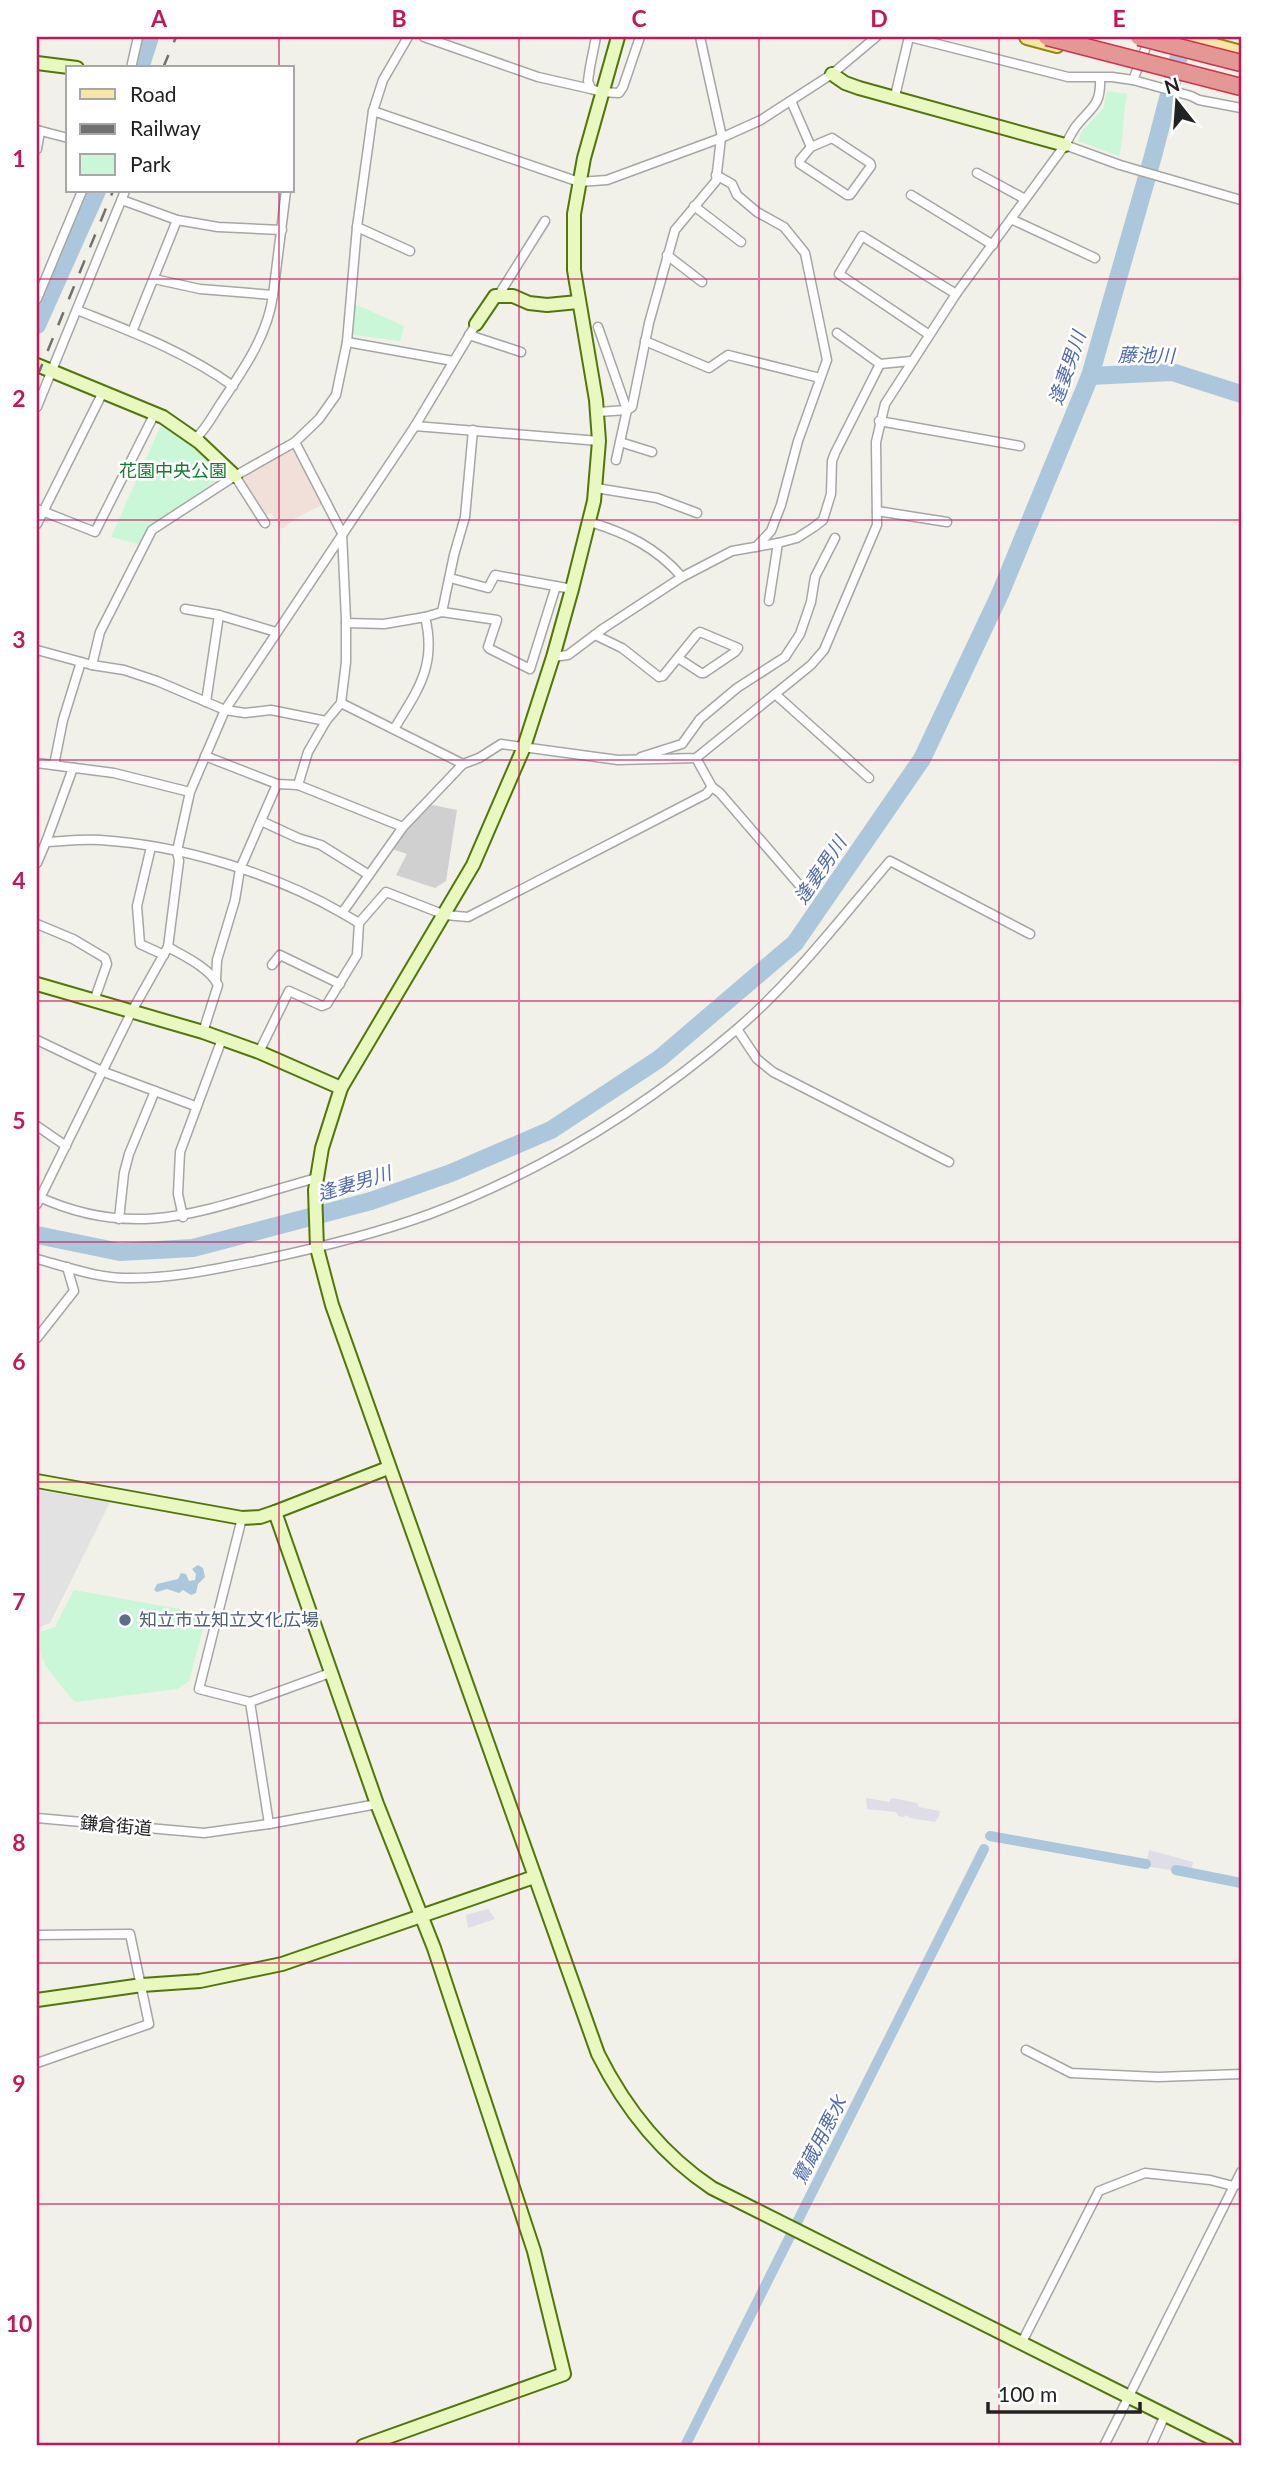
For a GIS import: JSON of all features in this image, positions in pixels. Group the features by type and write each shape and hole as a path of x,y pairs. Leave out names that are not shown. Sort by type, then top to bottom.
{"highway":[{"path":"1046,37 1241,87"},
{"path":"1139,37 1241,63"}],"main road":[{"path":"1027,37 1137,71 1241,92"},
{"path":"1181,37 1241,53"}],"street":[{"path":"131,66 138,37"},
{"path":"92,665 100,632 152,530 235,476 295,442 319,419 336,395 348,342 357,226 373,111 383,80 408,37"},
{"path":"424,37 538,77 596,91 619,93 624,87 640,37"},
{"path":"596,37 588,81 596,91"},
{"path":"618,37 596,91 573,231 578,302 598,412 596,488 590,522 554,657 524,747 473,865 341,1088 323,1148 316,1184 317,1242 332,1305 598,2054 612,2082 635,2116 686,2170 712,2188 1227,2446"},
{"path":"598,412 627,410 632,407 645,341 677,224 716,181 721,138 700,37"},
{"path":"373,111 579,182 607,180 721,138 761,120 832,74 876,37"},
{"path":"895,96 909,37 1068,78 1100,79 1137,71 1199,100 1241,108"},
{"path":"1137,71 1150,37"},
{"path":"37,63 66,67"},
{"path":"832,74 859,88 1065,145 1120,165 1241,200"},
{"path":"342,913 403,827 463,764 479,758 501,744 632,760 696,758 811,665 824,650 877,525 876,442 885,404 956,294 1065,145 1076,125 1097,103 1101,93 1100,79"},
{"path":"791,101 811,147"},
{"path":"37,149 38,131 66,138"},
{"path":"832,138 870,163 870,166 850,195 847,195 800,164 800,160 811,147 832,138"},
{"path":"978,173 1025,199"},
{"path":"716,175 732,184 737,195 757,212 784,227 805,253 827,360 797,441 781,505 771,531 756,547"},
{"path":"37,297 82,192"},
{"path":"195,439 233,386 262,337 271,314 286,192"},
{"path":"37,407 124,195 177,220 218,228 282,230"},
{"path":"911,195 993,245"},
{"path":"694,206 741,242"},
{"path":"1011,219 1095,258"},
{"path":"132,332 177,220"},
{"path":"498,296 545,221"},
{"path":"357,226 410,251"},
{"path":"928,334 839,274 862,236 956,294"},
{"path":"667,255 702,282"},
{"path":"155,279 200,289 273,295"},
{"path":"316,1184 183,1217 119,1219 79,1213 38,1199 104,1072 132,1011 166,951 179,861 177,851 190,792 225,710 415,426 472,329 495,296 513,296 529,303 578,302"},
{"path":"78,310 183,353 233,386"},
{"path":"598,327 627,410 616,460"},
{"path":"472,329 521,352"},
{"path":"837,333 880,364 911,361"},
{"path":"645,341 709,368 728,355 820,378"},
{"path":"348,342 453,361"},
{"path":"554,657 568,655 682,576 732,551 797,538 823,520 831,494 832,461 880,364"},
{"path":"37,365 155,413 195,439 235,476 265,523"},
{"path":"37,524 40,510 103,392"},
{"path":"40,510 95,532 155,413"},
{"path":"879,421 1020,446"},
{"path":"415,426 599,441"},
{"path":"442,612 465,517 473,430"},
{"path":"295,442 342,533 346,623 346,662 341,703 326,721 308,752 298,785"},
{"path":"620,442 652,452"},
{"path":"596,488 657,498 697,513"},
{"path":"877,511 947,522"},
{"path":"590,522 648,546 682,576"},
{"path":"632,760 682,744 699,719 737,688 785,657 800,634 811,602 815,577 835,538"},
{"path":"769,601 778,543"},
{"path":"450,578 488,588 495,575 572,589"},
{"path":"346,623 384,624 442,612 497,620 488,647 530,669 556,586"},
{"path":"185,609 219,615 276,632"},
{"path":"206,702 219,615"},
{"path":"394,729 426,675 429,634 425,617"},
{"path":"595,635 622,648 659,677 663,676 678,658 700,632 738,648 704,673 678,658"},
{"path":"37,650 92,665 124,670 225,710 245,713 271,710 326,721"},
{"path":"54,765 63,720 81,662"},
{"path":"775,694 869,779"},
{"path":"341,703 463,764"},
{"path":"205,756 277,785 298,785 403,827"},
{"path":"696,758 712,788 720,793 801,887"},
{"path":"37,763 114,774 190,792"},
{"path":"37,863 73,768"},
{"path":"203,1031 218,985 217,960 235,900 240,869 277,785"},
{"path":"259,1052 289,991 325,1006 357,955 359,923 386,892 445,915 468,917 706,794 712,788"},
{"path":"261,821 321,845 369,875"},
{"path":"46,842 100,840 177,851 240,869 313,895 359,923"},
{"path":"151,847 137,906 140,944 192,961 216,980"},
{"path":"37,1259 123,1278 173,1275 429,1214 540,1165 585,1141 645,1101 737,1029 785,984 890,861 1030,933"},
{"path":"37,924 73,939 105,958 107,964 94,1001"},
{"path":"272,965 279,955 340,984"},
{"path":"37,984 203,1031 341,1088"},
{"path":"737,1029 757,1059 773,1072 949,1162"},
{"path":"183,1217 178,1194 180,1152 222,1038"},
{"path":"37,1042 104,1072 195,1106"},
{"path":"119,1219 129,1154 155,1091"},
{"path":"37,1126 66,1146"},
{"path":"37,1338 74,1291 67,1267"},
{"path":"37,1481 242,1518 260,1517 275,1512 388,1468"},
{"path":"275,1512 377,1804 422,1916 534,2251 564,2374 363,2446"},
{"path":"242,1518 199,1689 250,1702 330,1672"},
{"path":"250,1702 269,1824"},
{"name":"鎌倉街道","path":"37,1818 196,1832 269,1824 377,1804"},
{"path":"37,2000 200,1981 282,1964 534,1877"},
{"path":"37,1936 130,1934 149,2024 37,2063"},
{"path":"1026,2050 1070,2073 1158,2077 1241,2074"},
{"path":"1104,2446 1237,2185 1241,2172"},
{"path":"1021,2344 1099,2191 1145,2173 1237,2185"},
{"path":"1151,2446 1165,2415"}],"shaded area":[{"path":"293,447 322,505 296,518 282,529 271,513 263,517 239,478"},
{"path":"423,803 457,810 446,881 435,888 396,875 407,854 389,848 403,821"},
{"path":"37,1490 110,1502 50,1623 37,1628"},
{"path":"866,1798 889,1802 892,1798 917,1803 919,1807 940,1811 939,1816 935,1822 906,1815 898,1816 896,1812 867,1809"},
{"path":"1149,1850 1193,1862 1192,1868 1180,1867 1177,1864 1175,1871 1146,1866"},
{"path":"488,1909 495,1919 468,1928 466,1915"}],"green space":[{"path":"1107,91 1127,94 1119,156 1078,141 1082,131 1104,107"},
{"path":"350,302 404,326 400,341 349,334"},
{"name":"花園中央公園","path":"161,425 195,447 223,476 155,523 138,544 111,537"},
{"path":"74,1590 207,1614 189,1681 177,1689 75,1702 44,1662 37,1633 55,1627"}],"water":[{"path":"198,1565 203,1568 205,1577 198,1584 196,1593 191,1595 183,1590 179,1593 167,1589 157,1592 154,1590 157,1584 178,1579 181,1573 186,1574 189,1581 195,1580 196,1574 192,1569"}],"waterway":[{"path":"141,66 150,37"},
{"name":"逢妻男川","path":"37,1235 120,1252 193,1248 371,1201 451,1173 551,1130 659,1059 795,943 922,759 1000,594 1090,376 1184,37"},
{"path":"37,325 97,192"},
{"name":"藤池川","path":"1090,376 1172,372 1241,394"},
{"name":"鷺蔵用悪水","path":"990,1836 1146,1864"},
{"name":"鷺蔵用悪水","path":"685,2446 984,1849"},
{"name":"鷺蔵用悪水","path":"1176,1870 1241,1883"}],"railway":[{"path":"164,66 176,37"},
{"path":"37,377 113,192"}],"place":[{"name":"知立市立知立文化広場","path":"125,1620"}]}
